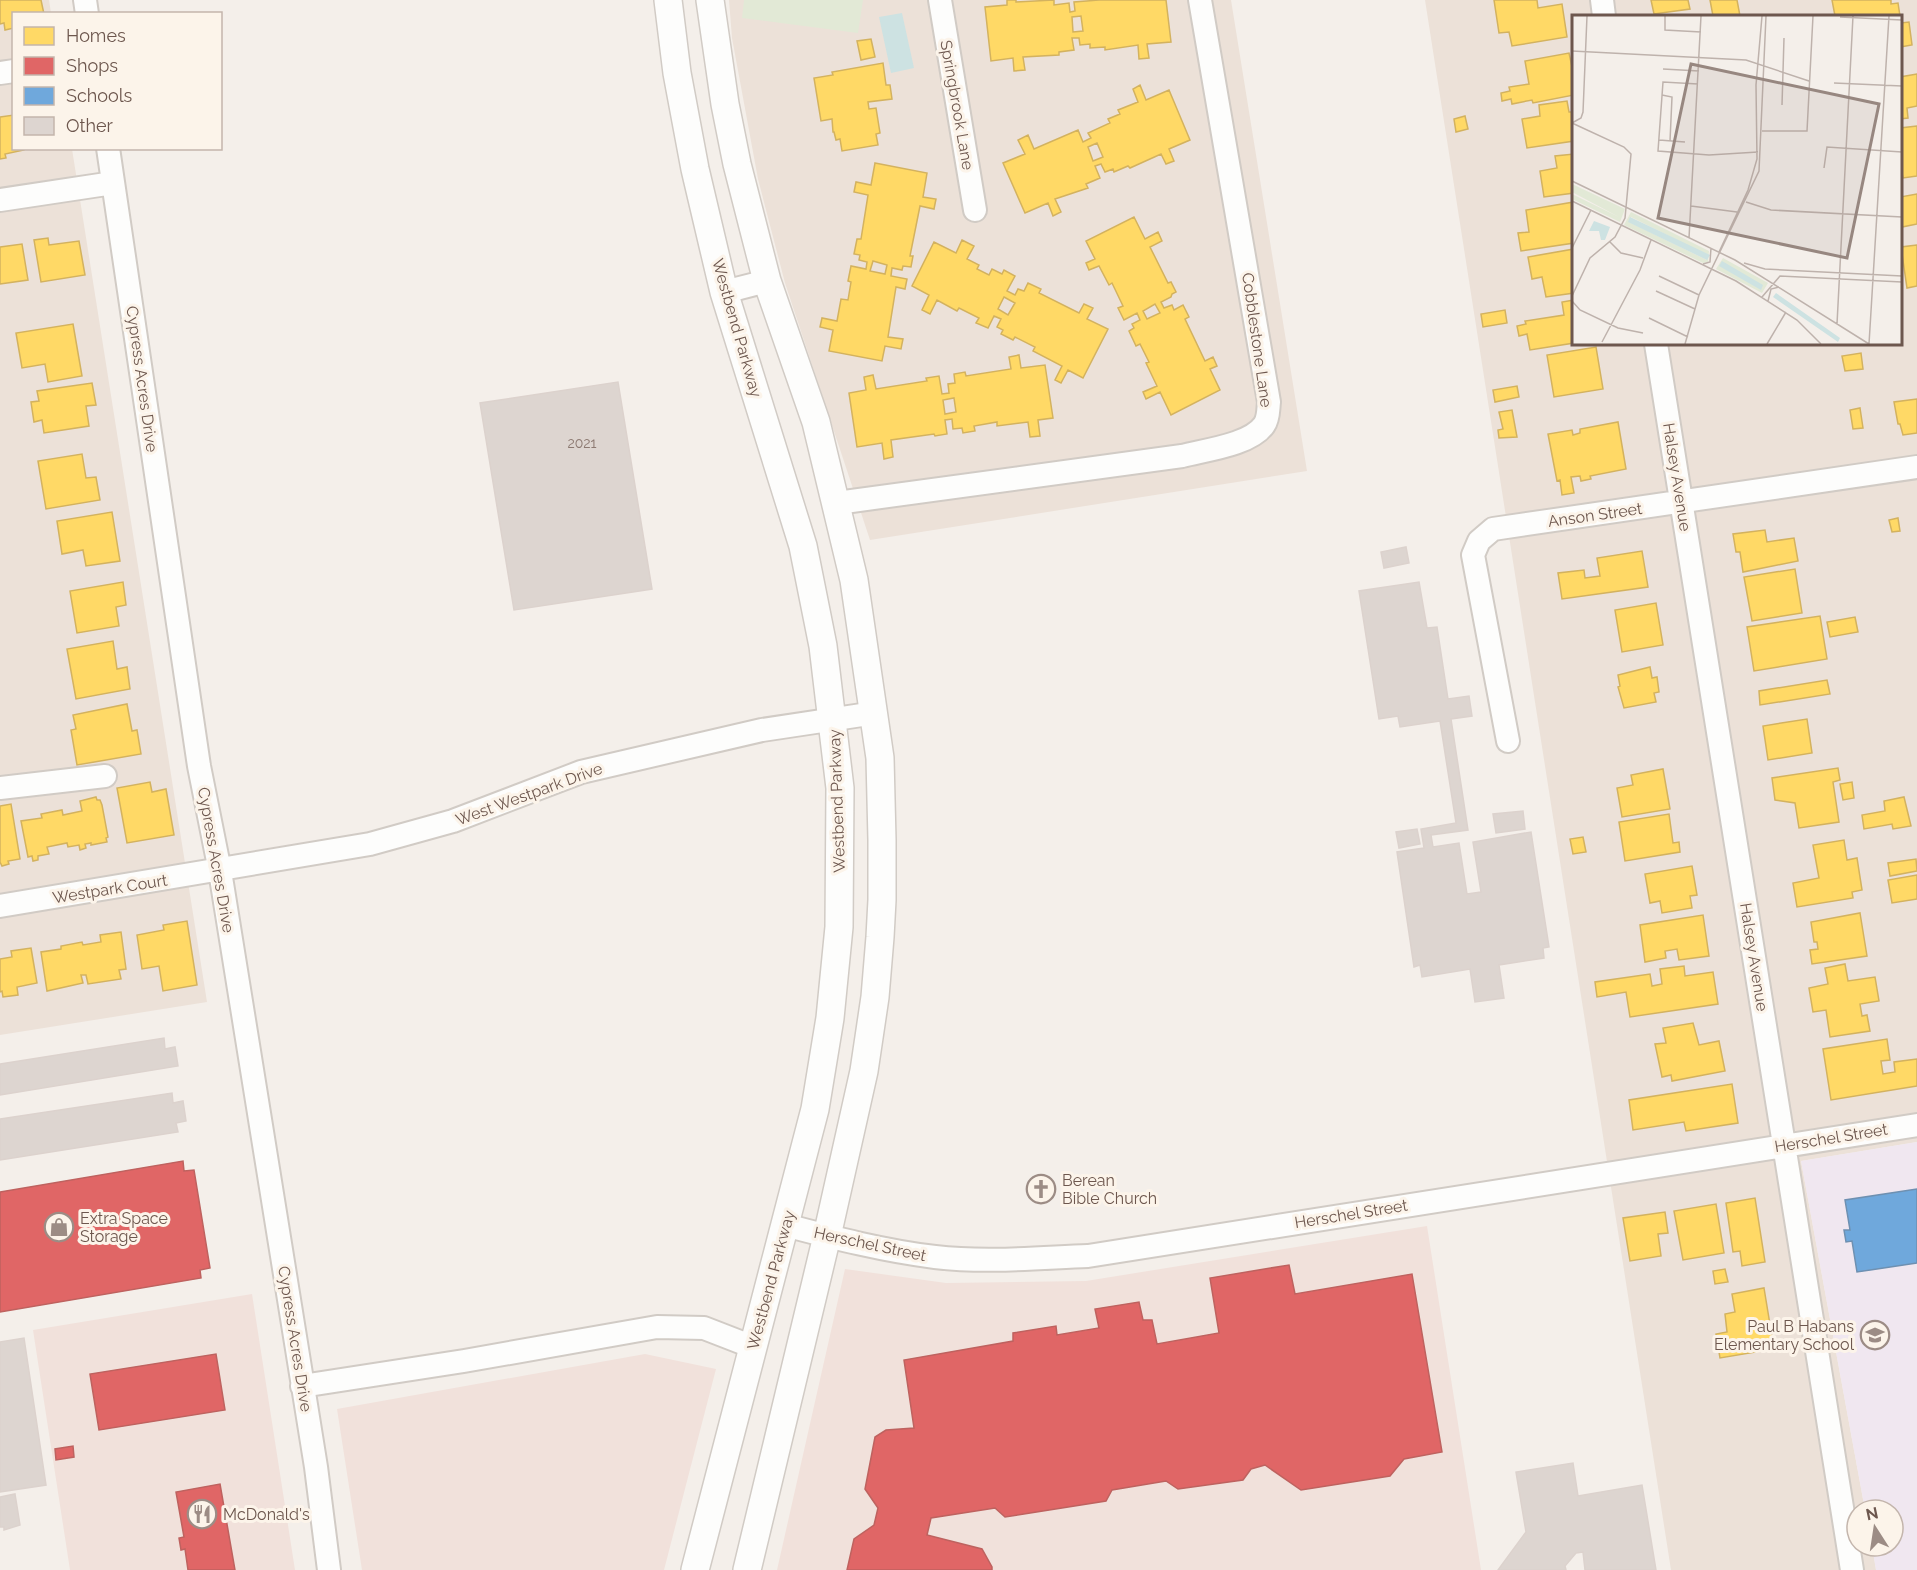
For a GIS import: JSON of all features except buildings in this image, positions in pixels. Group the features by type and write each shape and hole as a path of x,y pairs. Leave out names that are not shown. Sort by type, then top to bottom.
{"street":[{"name":"Westbend Parkway","path":"668,0 677,74 695,170 724,292 803,546 823,646 840,788 838,939 830,1018 815,1109 695,1570"},
{"path":"710,0 725,104 737,165 767,282 816,422 837,503 854,580 880,758 882,888 875,997 864,1071 828,1236 747,1570"},
{"name":"Springbrook Lane","path":"940,0 975,210"},
{"name":"Cobblestone Lane","path":"837,503 1182,456 1251,437 1264,425 1269,402 1200,0"},
{"path":"1602,0 1604,15"},
{"name":"Cypress Acres Drive","path":"108,150 199,766 220,871 316,1467 329,1570"},
{"path":"0,200 113,183"},
{"path":"724,292 767,282"},
{"name":"Halsey Avenue","path":"1656,345 1851,1570"},
{"name":"Anson Street","path":"1508,741 1474,560 1475,549 1479,541 1493,529 1917,467"},
{"name":"West Westpark Drive","path":"220,871 370,844 453,821 581,772 720,738 875,713"},
{"path":"0,788 105,776"},
{"name":"Westpark Court","path":"0,906 220,871"},
{"name":"Herschel Street","path":"785,1225 935,1257 981,1260 1088,1256 1917,1125"},
{"path":"302,1386 464,1361 657,1327 704,1328 753,1347"}],"shaded area":[{"path":"0,0 49,0 51,12 12,12 12,150 72,150 207,1002 0,1035"},
{"path":"729,0 1231,0 1307,471 870,540 785,283 758,179 732,38"},
{"path":"1425,0 1917,0 1917,1142 1801,1161 1863,1498 1845,1498 1845,1558 1874,1558 1876,1570 1671,1570"},
{"path":"902,13 914,68 891,73 879,17"},
{"name":"Paul B Habans Elementary School","path":"1917,1142 1917,1570 1876,1570 1874,1558 1905,1558 1905,1498 1863,1498 1801,1161"},
{"path":"1427,1226 1481,1570 777,1570 845,1269 946,1283 1086,1281"},
{"path":"252,1294 295,1570 70,1570 33,1330"},
{"path":"645,1354 716,1369 664,1570 362,1570 337,1409"}],"green space":[{"path":"744,0 863,0 858,33 742,18"}],"place":[{"name":"Berean Bible Church","path":"1041,1189"},
{"name":"Extra Space Storage","path":"59,1227"},
{"name":"Paul B Habans Elementary School","path":"1875,1335"},
{"name":"McDonald's","path":"202,1514"}]}
